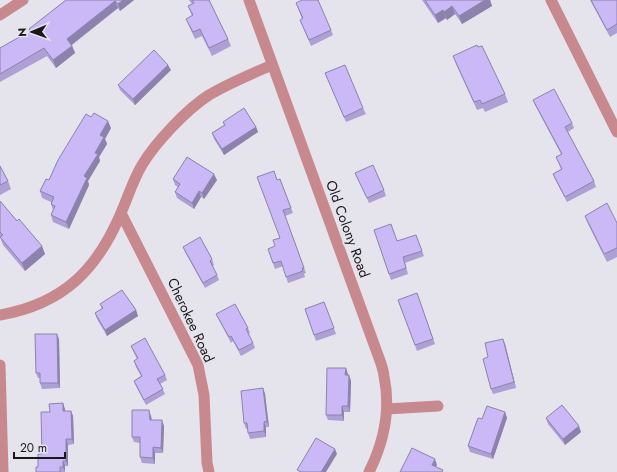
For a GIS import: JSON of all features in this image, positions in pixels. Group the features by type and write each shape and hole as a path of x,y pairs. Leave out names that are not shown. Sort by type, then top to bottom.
{"street":[{"path":"0,15 23,0"},
{"name":"Old Colony Road","path":"249,0 384,375 387,403 384,434 369,472"},
{"path":"551,0 617,132"},
{"path":"0,315 19,312 46,302 67,288 86,272 101,253 121,213 142,165 159,142 180,119 208,96 240,79 272,65"},
{"name":"Cherokee Road","path":"121,213 198,365 204,395 207,463 209,472"},
{"path":"0,365 3,472"},
{"path":"387,409 438,406"}],"building":[{"path":"66,0 123,0 118,4 115,1 67,39 72,46 53,60 44,48 0,74 0,48 30,31 29,29"},
{"path":"192,0 209,0 228,39 209,48 200,29 193,32 186,19 193,15 188,6 194,3"},
{"path":"302,0 318,0 331,30 309,40 300,20 303,18 296,3"},
{"path":"425,0 485,0 459,16 452,6 444,12 443,10 435,15"},
{"path":"591,0 617,0 617,24 607,30"},
{"path":"477,45 478,47 482,46 505,94 482,104 480,100 474,102 453,56"},
{"path":"154,50 168,65 133,99 118,85"},
{"path":"345,65 363,108 344,117 325,73"},
{"path":"554,89 572,123 565,127 594,181 565,197 553,174 562,169 556,157 562,154 533,100"},
{"path":"244,108 256,127 222,149 212,133 225,125 223,122"},
{"path":"94,113 108,121 100,135 104,137 95,153 98,154 84,176 87,178 66,222 51,215 55,206 51,204 54,197 40,191 46,179 49,180 58,160 86,114 91,117"},
{"path":"187,157 214,174 202,193 199,191 192,203 175,192 180,184 173,179"},
{"path":"373,165 384,190 367,198 355,173"},
{"path":"0,166 8,181 0,185"},
{"path":"274,171 277,180 280,179 291,208 283,210 304,268 302,268 303,271 286,277 281,261 273,263 268,249 275,246 273,240 280,238 257,177"},
{"path":"0,201 17,221 19,219 42,246 22,263 0,237 3,235 0,232"},
{"path":"607,203 617,223 617,248 604,254 585,216"},
{"path":"391,224 397,241 416,235 422,251 403,257 406,268 389,274 374,230"},
{"path":"200,237 212,259 210,261 217,275 203,283 183,247"},
{"path":"122,290 136,310 105,330 95,313 103,308 100,304"},
{"path":"417,293 433,339 415,345 398,300"},
{"path":"324,302 334,328 314,335 305,309"},
{"path":"235,304 248,328 246,329 253,343 239,350 231,336 229,337 216,314"},
{"path":"35,334 57,334 58,383 40,383 40,373 36,373"},
{"path":"145,338 165,375 157,379 163,389 144,400 134,381 142,376 134,361 138,358 131,346"},
{"path":"503,339 514,382 491,389 483,359 488,357 485,343"},
{"path":"327,368 346,368 345,375 349,375 348,406 342,406 342,415 326,415"},
{"path":"263,388 267,421 264,422 264,431 248,433 247,423 244,423 241,391"},
{"path":"63,403 63,411 71,411 72,439 66,439 66,461 63,461 63,467 60,467 60,472 36,472 36,467 38,467 38,454 42,454 41,412 50,412 49,404"},
{"path":"562,405 579,426 563,439 546,418"},
{"path":"487,406 505,412 491,454 468,446 478,418 482,419"},
{"path":"132,410 149,410 150,420 162,420 161,448 153,447 153,458 140,457 140,437 132,437"},
{"path":"316,438 335,449 321,472 301,472 297,470"},
{"path":"412,448 435,459 432,465 443,470 442,472 400,472"}]}
